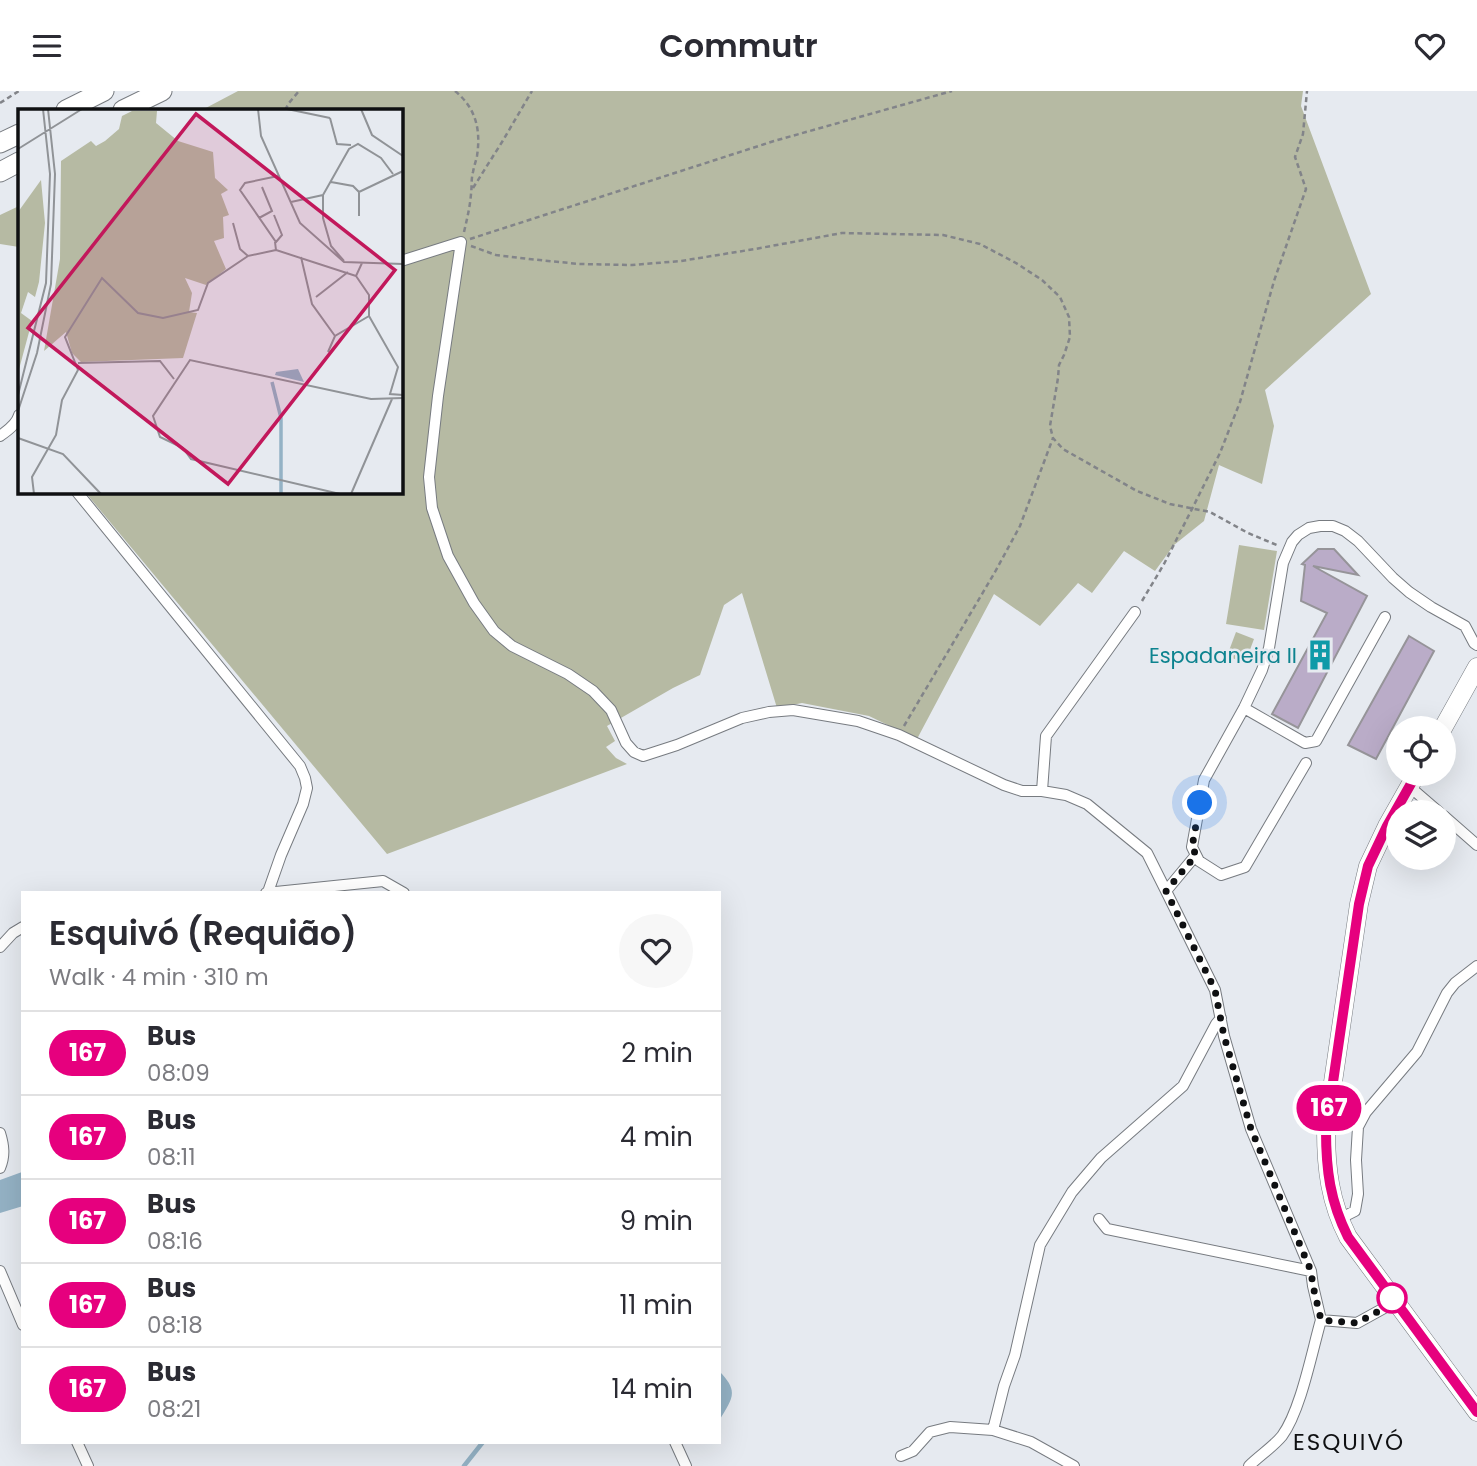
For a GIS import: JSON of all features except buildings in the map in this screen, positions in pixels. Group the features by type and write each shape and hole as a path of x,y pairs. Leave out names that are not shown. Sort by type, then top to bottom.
{"highway":[{"path":"68,109 104,91"},
{"path":"125,109 162,91"},
{"path":"0,143 18,134"},
{"path":"0,172 18,163"}],"main road":[{"path":"1450,716 1477,667"},
{"path":"1410,786 1368,866 1359,904 1326,1130 1326,1167 1339,1219 1348,1237 1477,1412"}],"street":[{"path":"402,261 461,242 429,478 432,508 448,556 474,603 494,631 512,646 568,674 593,691 611,710 626,743 634,752 643,755 677,745 742,718 769,712 793,710 823,714 858,721 900,735 1004,785 1022,791 1042,790 1066,795 1087,804 1147,853 1215,990 1224,1036 1251,1129 1311,1271 1321,1320 1292,1418 1281,1437 1249,1466"},
{"path":"0,436 18,419"},
{"path":"78,493 300,766 307,787 303,804 267,891"},
{"path":"1306,763 1245,867 1221,875 1199,862 1192,847 1204,780 1262,670 1269,648 1283,563 1288,549 1298,535 1320,526 1333,526 1345,531 1409,592 1431,607 1471,625 1474,643 1477,645"},
{"path":"1042,790 1046,736 1135,613"},
{"path":"1244,708 1305,743 1316,741 1385,617"},
{"path":"1418,786 1429,800"},
{"path":"1456,827 1477,845"},
{"path":"1166,891 1196,855"},
{"path":"278,891 383,881 400,891"},
{"path":"0,947 21,928"},
{"path":"1339,1219 1355,1211 1358,1194 1356,1141 1358,1127 1366,1112 1417,1052 1447,993 1477,966"},
{"path":"993,1430 1015,1355 1040,1245 1052,1222 1072,1192 1101,1158 1183,1086 1221,1018"},
{"path":"0,1133 4,1157 0,1168"},
{"path":"1099,1219 1107,1229 1311,1271"},
{"path":"0,1271 21,1320"},
{"path":"1321,1320 1357,1323 1395,1302"},
{"path":"901,1455 913,1451 930,1432 950,1427 993,1430 1031,1442 1074,1466"},
{"path":"78,1444 88,1466"},
{"path":"676,1444 686,1466"}],"path":[{"path":"0,103 19,91"},
{"path":"286,109 299,91"},
{"path":"455,91 465,98 472,108 478,139 469,212 461,242"},
{"path":"471,191 531,91"},
{"path":"461,242 774,141 952,91"},
{"path":"1135,613 1164,564 1220,453 1240,402 1274,281 1306,189 1295,157 1303,134 1307,91"},
{"path":"461,242 496,255 579,264 632,265 681,261 842,233 943,235 980,244 1042,280 1060,297 1069,317 1070,337 1059,365 1050,426 1053,439 1063,449 1137,491 1170,504 1210,512 1248,533 1288,549"},
{"path":"900,735 1020,526 1053,439"}],"green space":[{"path":"238,91 1303,91 1301,106 1371,294 1265,390 1274,426 1262,484 1219,465 1204,521 1174,545 1155,571 1124,551 1092,593 1078,583 1040,626 994,594 917,739 869,716 802,703 777,708 742,593 724,605 700,675 607,726 615,741 606,747 616,758 627,764 387,854 86,493 402,493 402,109 204,109"},
{"path":"18,206 18,247 0,244 0,215"},
{"path":"1239,545 1277,551 1264,630 1226,624"},
{"path":"1236,632 1254,639 1245,663 1227,656"}],"water":[{"path":"21,1172 21,1207 0,1213 0,1180"},
{"path":"721,1373 732,1390 721,1417"}],"waterway":[{"path":"464,1466 481,1444"}],"bus line":[{"name":"167","path":"1410,786 1368,866 1359,904 1326,1130 1326,1167 1339,1219 1348,1237 1477,1412"}],"place":[{"name":"Espadaneira II","path":"1320,655"}],"district":[{"name":"ESQUIVÓ","path":"1349,1442"}],"route":[{"path":"1200,803 1192,847 1196,855 1166,891 1215,990 1224,1036 1251,1129 1311,1271 1321,1320 1357,1323 1395,1302 1392,1298"}]}
